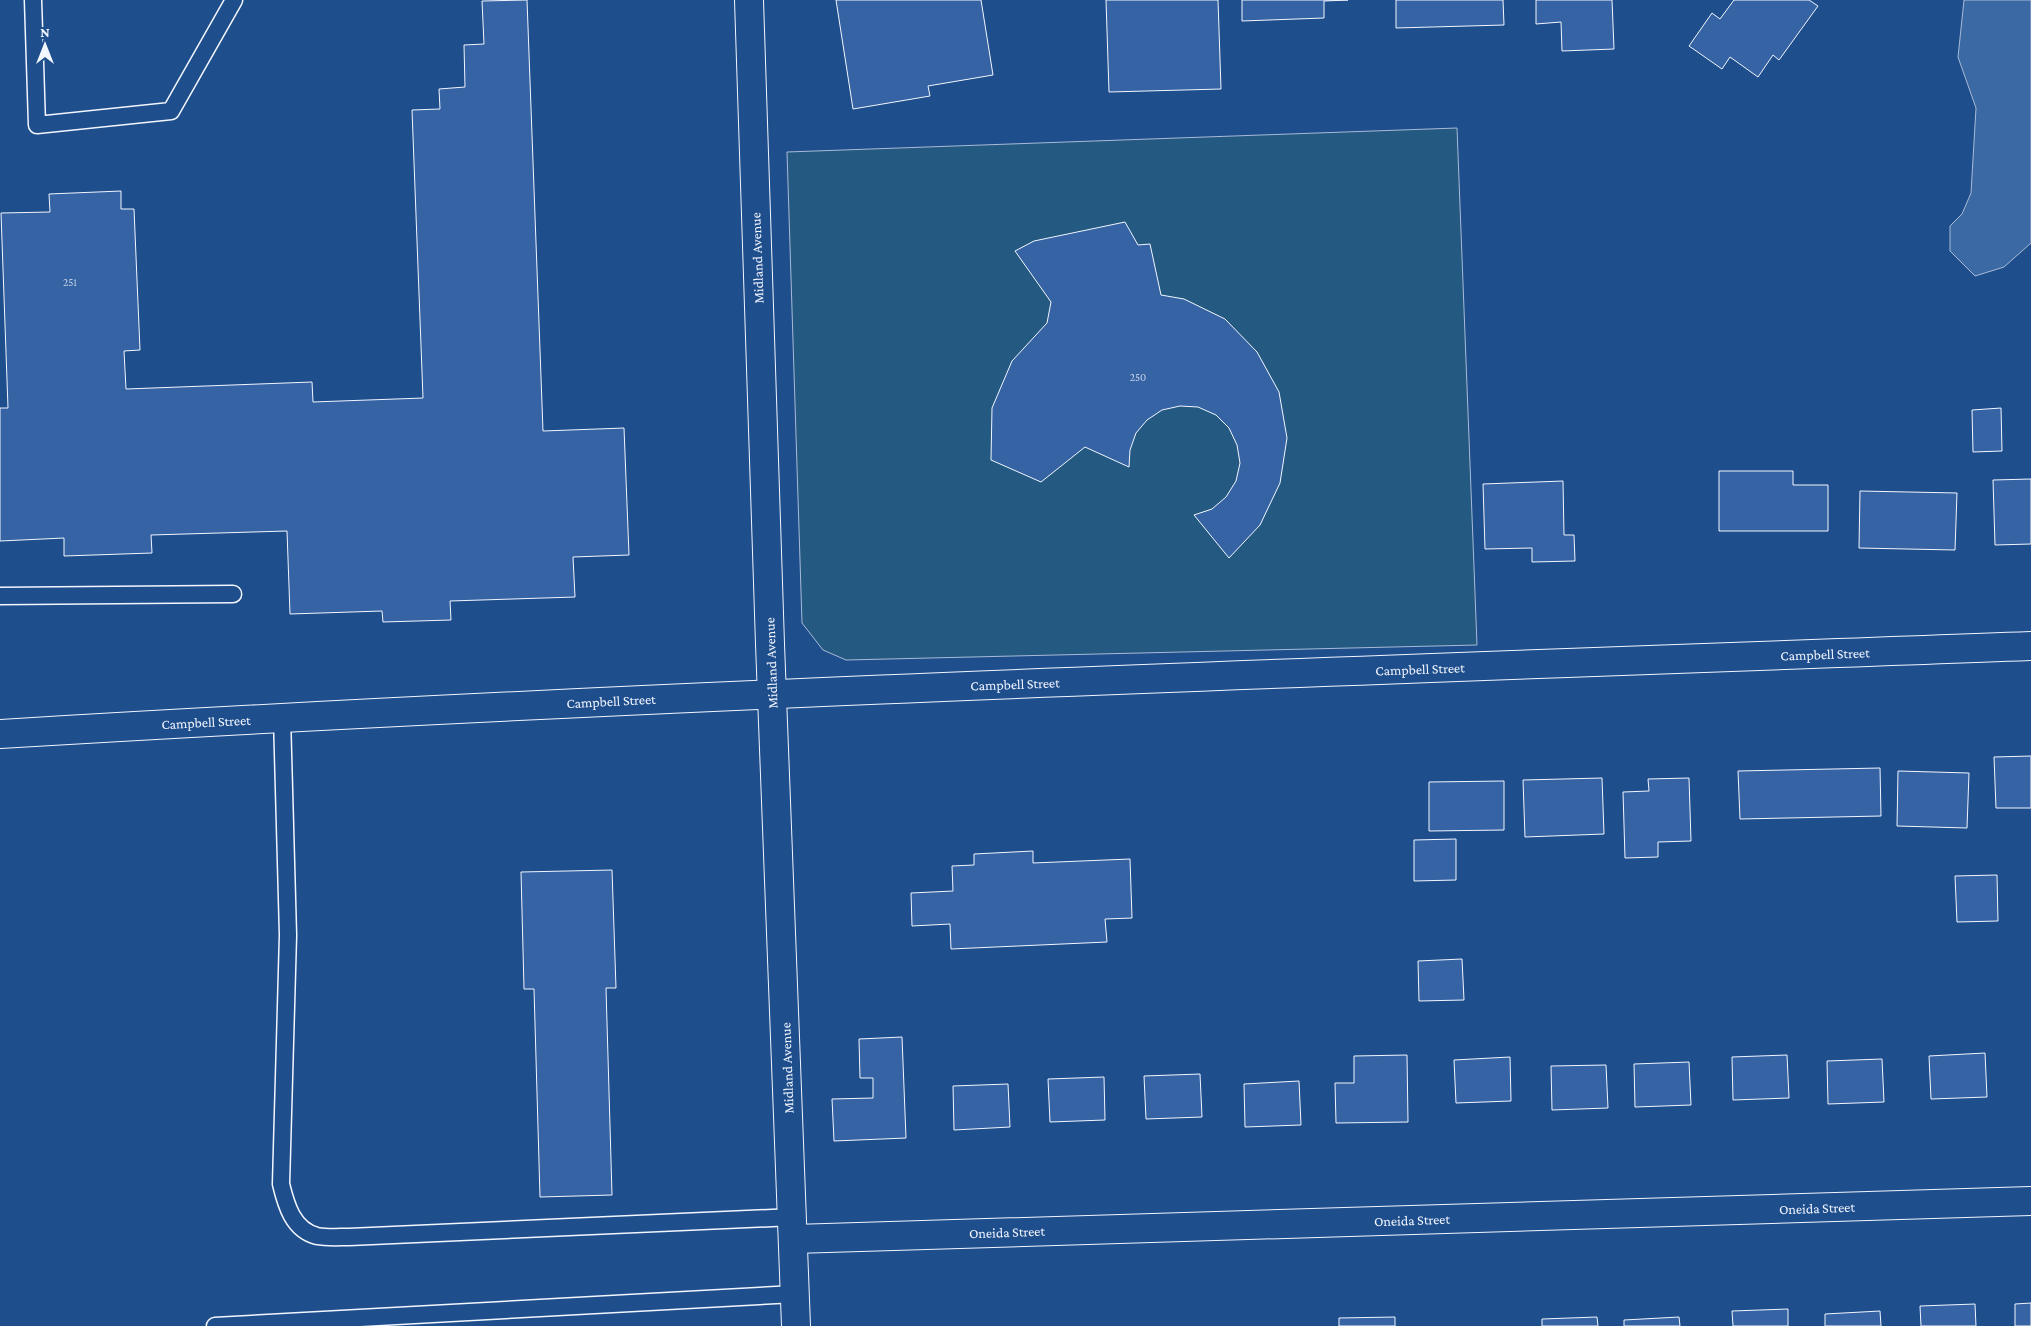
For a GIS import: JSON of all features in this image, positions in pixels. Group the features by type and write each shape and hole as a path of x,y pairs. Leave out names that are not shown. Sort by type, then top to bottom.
{"street":[{"name":"Midland Avenue","path":"749,0 772,693 796,1326"},
{"name":"Campbell Street","path":"0,734 282,717 772,693 2031,646"},
{"name":"Oneida Street","path":"793,1228 2031,1201"}],"lane":[{"path":"33,0 37,125 171,111 234,0"},
{"path":"0,596 233,594"},
{"path":"282,717 288,935 282,1184 289,1212 298,1226 317,1236 349,1237 793,1228"},
{"path":"215,1326 795,1294"}],"shaded area":[{"path":"1964,0 2031,0 2031,243 2004,267 1975,276 1950,251 1950,226 1962,214 1971,193 1976,108 1958,57"},
{"path":"1457,128 1477,645 846,660 823,650 802,623 787,152"}],"building":[{"path":"527,0 543,431 624,428 629,555 573,557 575,597 450,601 451,620 383,622 382,611 290,614 287,531 151,535 152,553 64,556 64,538 0,541 0,408 8,408 1,213 50,212 49,194 121,191 121,209 134,209 140,350 124,351 126,389 312,382 313,402 423,398 412,110 440,109 439,89 465,87 464,45 484,44 482,1"},
{"path":"836,0 981,0 993,75 928,86 930,96 853,109"},
{"path":"1106,0 1218,0 1221,89 1109,92"},
{"path":"1242,0 1348,0 1324,1 1324,18 1242,21"},
{"path":"1396,0 1503,0 1504,25 1396,28"},
{"path":"1536,0 1612,0 1614,49 1562,51 1561,22 1536,24"},
{"path":"1734,0 1809,0 1818,6 1779,60 1773,55 1758,77 1730,57 1722,69 1689,46 1712,13 1720,19"},
{"path":"1125,222 1138,245 1150,244 1161,295 1184,299 1225,319 1257,352 1279,392 1287,438 1280,483 1260,525 1229,558 1194,515 1212,509 1226,497 1236,481 1240,463 1237,445 1229,428 1216,415 1198,407 1180,406 1162,410 1147,420 1136,433 1130,450 1129,467 1085,447 1041,482 991,460 992,408 1012,361 1047,323 1051,302 1015,251 1034,241"},
{"path":"2001,408 2002,451 1973,452 1972,410"},
{"path":"1719,471 1793,471 1793,485 1828,485 1828,531 1719,531"},
{"path":"2031,479 2031,544 1995,545 1993,480"},
{"path":"1563,481 1564,535 1574,535 1575,561 1532,562 1532,548 1485,549 1483,484"},
{"path":"1860,491 1957,493 1955,550 1859,548"},
{"path":"2031,756 2031,808 1996,808 1994,757"},
{"path":"1880,768 1881,816 1740,819 1738,771"},
{"path":"1898,771 1969,773 1967,828 1897,826"},
{"path":"1602,778 1604,834 1525,837 1523,780"},
{"path":"1689,778 1691,841 1658,842 1658,857 1625,858 1623,792 1649,791 1648,779"},
{"path":"1504,781 1504,830 1429,831 1429,782"},
{"path":"1456,839 1456,880 1414,881 1414,840"},
{"path":"1033,851 1033,863 1130,859 1132,918 1105,919 1107,942 951,949 950,924 912,926 911,893 953,891 952,866 974,865 974,854"},
{"path":"612,870 616,988 606,988 612,1195 540,1197 534,989 524,989 521,872"},
{"path":"1997,875 1998,921 1957,922 1955,876"},
{"path":"1462,959 1464,1000 1419,1001 1418,961"},
{"path":"902,1037 906,1138 834,1141 832,1099 873,1098 873,1078 860,1078 859,1039"},
{"path":"1985,1053 1987,1097 1931,1099 1929,1056"},
{"path":"1407,1055 1408,1122 1336,1123 1335,1083 1354,1083 1354,1056"},
{"path":"1787,1055 1789,1098 1733,1100 1732,1057"},
{"path":"1510,1057 1511,1101 1456,1103 1454,1060"},
{"path":"1882,1059 1884,1102 1828,1104 1827,1061"},
{"path":"1689,1062 1691,1105 1635,1107 1634,1064"},
{"path":"1606,1065 1608,1108 1552,1110 1551,1066"},
{"path":"1200,1074 1202,1117 1146,1119 1144,1076"},
{"path":"1104,1077 1105,1120 1050,1122 1048,1079"},
{"path":"1299,1081 1301,1125 1245,1127 1244,1084"},
{"path":"1008,1084 1010,1127 954,1130 953,1086"},
{"path":"2031,1303 2031,1326 2015,1326 2015,1304"},
{"path":"1975,1304 1976,1326 1921,1326 1920,1306"},
{"path":"1788,1309 1788,1326 1733,1326 1732,1311"},
{"path":"1880,1311 1881,1326 1825,1326 1825,1314"},
{"path":"1395,1317 1395,1326 1339,1326 1339,1318"},
{"path":"1597,1317 1598,1326 1542,1326 1542,1319"},
{"path":"1679,1317 1680,1326 1624,1326 1624,1320"}]}
